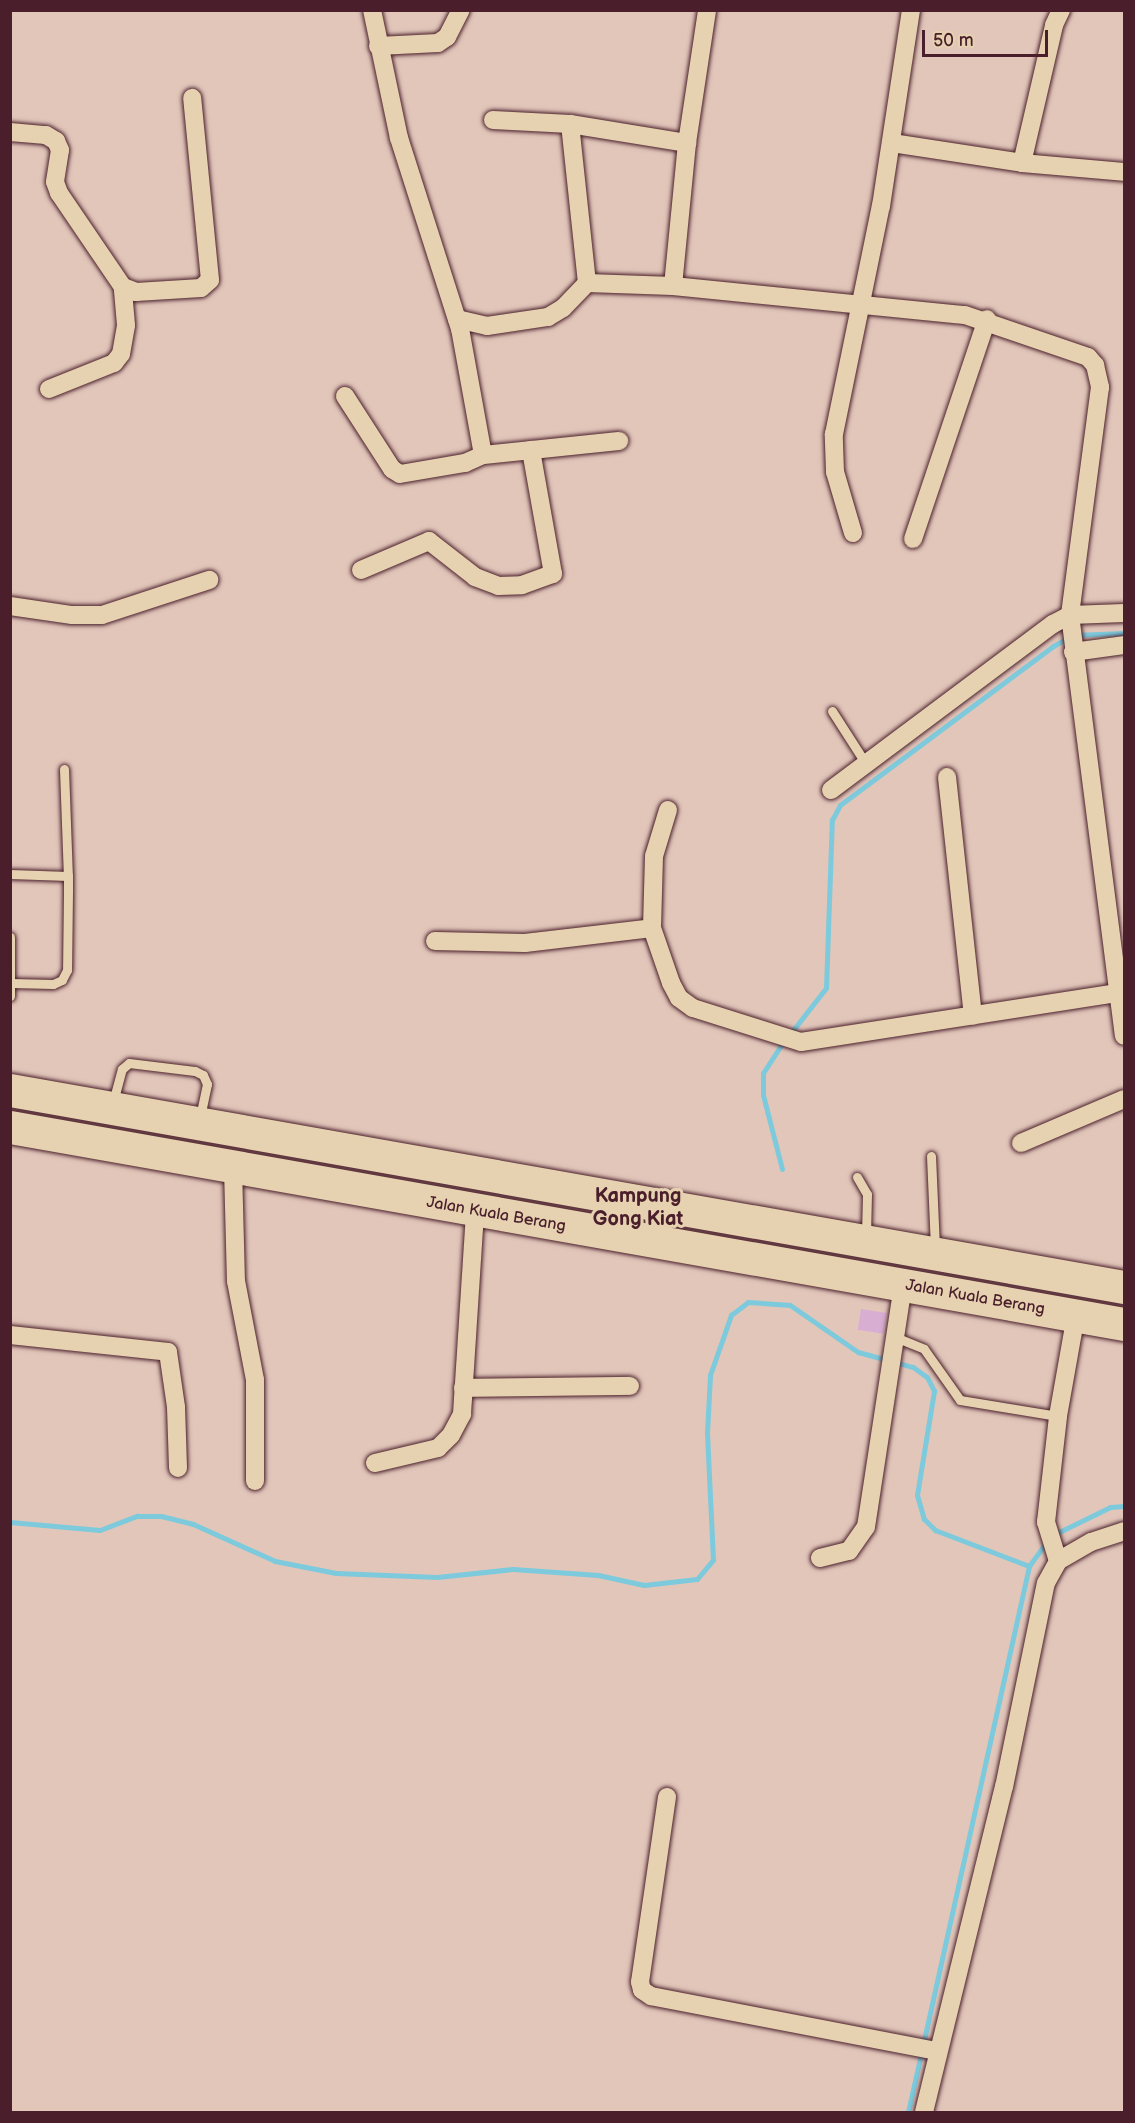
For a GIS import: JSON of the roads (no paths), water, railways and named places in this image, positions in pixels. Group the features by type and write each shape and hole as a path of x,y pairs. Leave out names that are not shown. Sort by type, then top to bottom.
{"highway":[{"path":"10,1090 481,1176 866,1239 1125,1287"},
{"path":"204,1125 232,1146 233,1168"},
{"name":"Jalan Kuala Berang","path":"10,1127 475,1212 1125,1324"}],"street":[{"path":"372,10 399,138 457,319 483,455"},
{"path":"378,46 438,43 447,37 462,10"},
{"path":"673,286 687,143 706,10"},
{"path":"853,533 840,493 833,452 863,306 892,143 911,10"},
{"path":"1022,164 1054,25 1060,10"},
{"path":"123,287 136,292 201,288 210,280 192,98"},
{"path":"493,120 570,124 687,143"},
{"path":"570,124 587,283"},
{"path":"10,132 46,135 56,141 60,150 55,182 59,193 123,287 126,325 121,354 114,363 49,390"},
{"path":"892,143 1022,164 1125,172"},
{"path":"457,319 487,326 548,316 563,308 587,283 673,286 987,319 1088,357 1100,376 1070,620 1116,993 1125,1036"},
{"path":"913,539 987,319"},
{"path":"345,396 392,469 400,474 465,463 483,455 619,441"},
{"path":"361,570 429,542 475,577 498,586 522,585 553,574 531,450"},
{"path":"10,606 72,615 102,615 209,580"},
{"path":"831,790 1053,624 1125,613"},
{"path":"1073,649 1125,645"},
{"path":"947,777 973,1016"},
{"path":"668,810 654,856 652,928 679,998 693,1008 801,1042 1116,993"},
{"path":"435,941 525,943 652,928"},
{"path":"1021,1143 1125,1099"},
{"path":"233,1168 236,1281 255,1380 255,1481"},
{"path":"375,1463 428,1452 445,1442 462,1414 475,1212"},
{"path":"820,1558 849,1551 866,1527 903,1285"},
{"path":"924,2112 932,2050 1004,1787 1046,1583 1056,1557 1046,1522 1058,1416 1076,1315"},
{"path":"10,1335 168,1352 175,1397 178,1468"},
{"path":"464,1388 630,1386"},
{"path":"1056,1557 1125,1530"},
{"path":"667,1797 640,1982 642,1990 651,1996 932,2050"}],"lane":[{"path":"832,711 866,764"},
{"path":"11,982 52,984 62,980 67,970 68,876 64,769"},
{"path":"10,874 68,876"},
{"path":"10,937 10,996"},
{"path":"112,1107 119,1077 129,1063 195,1071 203,1075 207,1084 204,1125"},
{"path":"931,1156 935,1252"},
{"path":"857,1177 868,1201 866,1239"},
{"path":"894,1345 924,1349 960,1400 1058,1416"}],"waterway":[{"path":"790,1034 826,988 832,820 840,805 1053,646 1074,635 1124,633"},
{"path":"782,1169 763,1095 763,1073 784,1041"},
{"path":"10,1522 100,1530 137,1516 161,1516 193,1524 275,1561 336,1573 437,1577 513,1569 598,1575 644,1585 697,1579 713,1560 707,1433 710,1375 731,1315 748,1302 790,1305 858,1352 913,1367 927,1377 934,1391 917,1495 924,1519 935,1530 1029,1566"},
{"path":"1055,1534 1110,1507 1124,1506"},
{"path":"908,2112 1029,1566 1048,1540"}],"district":[{"name":"Kampung Gong Kiat","path":"638,1208"}]}
